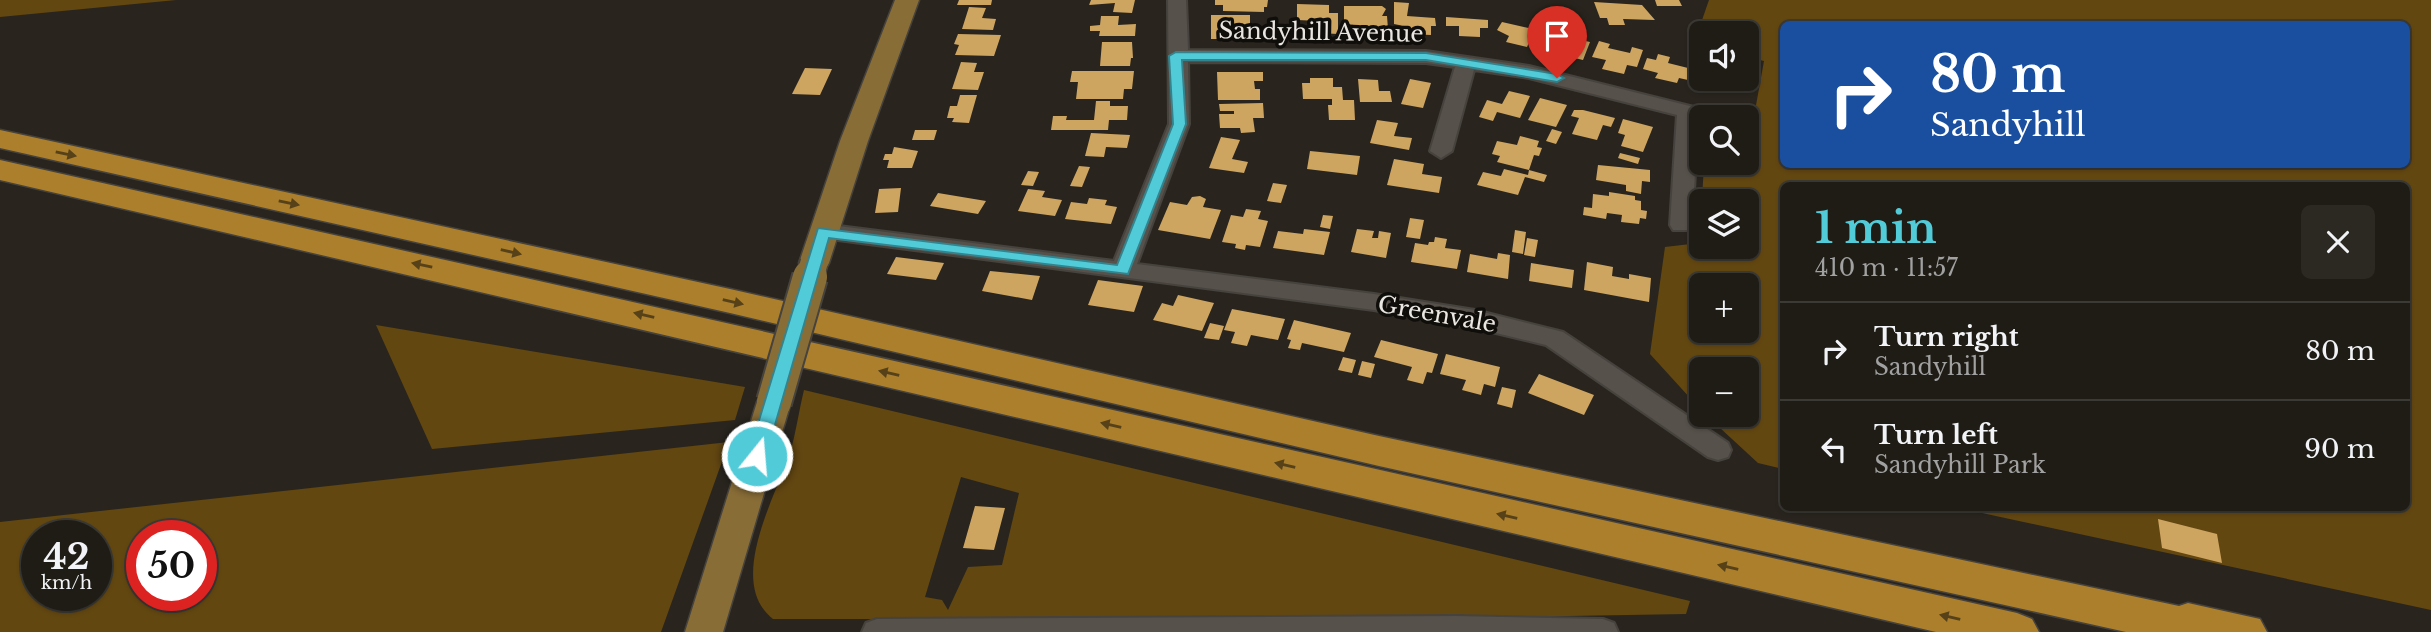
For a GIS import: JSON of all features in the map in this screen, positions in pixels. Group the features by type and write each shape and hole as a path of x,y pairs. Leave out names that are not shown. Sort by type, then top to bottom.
{"highway":[{"path":"0,139 730,301 1379,451 2211,632"},
{"path":"0,170 2017,632"},
{"path":"2102,608 2245,632"}],"main road":[{"path":"704,632 823,232 907,0"}],"street":[{"path":"1122,271 1180,124 1176,56 1177,0"},
{"name":"Sandyhill Avenue","path":"1176,56 1426,57 1557,78 1688,112"},
{"path":"1441,151 1466,62"},
{"path":"1681,225 1688,112"},
{"name":"Greenvale","path":"823,232 1374,302 1475,319 1554,338 1718,450"},
{"path":"877,632 1456,629 1602,632"}],"shaded area":[{"path":"0,0 176,0 0,17"},
{"path":"1709,0 2431,0 2431,610 1973,511 2410,511 2410,182 1780,182 1780,468 1758,463 1719,427 1759,427 1759,357 1689,357 1689,397 1650,354 1665,247 1689,244 1689,259 1759,259 1759,189 1703,189 1703,175 1759,175 1759,105 1756,105 1764,61 1759,60 1759,21 1702,21"},
{"path":"376,325 745,387 735,420 432,449"},
{"path":"804,390 1690,601 1686,614 1388,619 773,619 760,603 754,584 754,562 758,539 790,453","holes":["961,477 1019,493 1002,565 968,567 948,610 942,600 925,597"]},
{"path":"729,442 661,632 0,632 0,522"}],"building":[{"path":"959,0 992,0 991,5 957,5"},
{"path":"1091,0 1135,0 1132,13 1113,12 1115,3 1089,5"},
{"path":"1215,0 1268,0 1264,12 1223,11 1223,5 1215,5"},
{"path":"1655,0 1679,0 1682,6 1657,6"},
{"path":"1394,2 1409,3 1407,16 1435,18 1436,26 1431,26 1431,35 1409,34 1409,27 1394,24"},
{"path":"1594,2 1642,5 1655,20 1623,19 1625,25 1609,25 1607,18 1600,18"},
{"path":"1297,4 1329,5 1329,13 1338,13 1338,34 1319,33 1320,21 1297,20"},
{"path":"1344,6 1382,6 1386,9 1382,16 1387,16 1388,29 1380,29 1380,34 1358,33 1358,26 1344,23"},
{"path":"969,7 986,8 982,18 996,19 993,30 962,29"},
{"path":"1211,15 1250,15 1250,29 1258,29 1258,35 1251,35 1251,39 1211,39"},
{"path":"1101,16 1119,16 1118,25 1136,24 1135,36 1099,36 1100,31 1090,31 1090,26 1100,25"},
{"path":"1446,17 1488,20 1488,28 1480,28 1480,37 1459,36 1459,26 1446,26"},
{"path":"1502,22 1542,31 1538,39 1531,38 1527,47 1506,42 1509,36 1497,30"},
{"path":"1559,31 1567,32 1567,37 1590,42 1583,60 1554,53 1557,47 1545,42 1549,33 1557,35"},
{"path":"958,34 1001,35 994,56 955,55 959,45 954,44"},
{"path":"1599,41 1610,44 1608,48 1630,53 1632,47 1643,50 1637,67 1627,65 1624,74 1602,69 1606,60 1592,57"},
{"path":"1102,42 1132,42 1133,58 1130,66 1100,66"},
{"path":"1658,54 1670,57 1668,63 1689,68 1688,80 1679,78 1677,83 1655,78 1658,73 1643,69 1647,58 1656,60"},
{"path":"961,62 977,63 974,72 984,72 978,90 952,89"},
{"path":"805,68 832,69 820,95 792,94"},
{"path":"1072,71 1134,71 1132,89 1124,89 1123,99 1076,99 1078,82 1070,82"},
{"path":"1217,72 1263,72 1263,81 1254,81 1255,89 1260,89 1260,100 1218,100"},
{"path":"1310,78 1333,78 1333,87 1342,87 1343,100 1354,100 1355,120 1329,120 1328,105 1332,105 1332,99 1303,99 1302,83 1310,83"},
{"path":"1358,79 1378,80 1379,91 1390,91 1392,102 1360,102"},
{"path":"1410,79 1431,83 1423,108 1401,104"},
{"path":"1509,91 1530,96 1520,118 1497,112 1493,121 1479,117 1487,100 1502,104"},
{"path":"960,95 977,95 969,123 952,122 954,118 947,118 950,106 957,106"},
{"path":"1540,98 1567,105 1556,127 1528,120"},
{"path":"1096,101 1110,101 1110,106 1128,106 1127,120 1109,120 1108,130 1051,130 1053,116 1067,116 1066,120 1094,120"},
{"path":"1263,103 1264,118 1253,118 1255,132 1241,133 1240,128 1220,128 1219,114 1234,114 1234,111 1220,111 1219,104"},
{"path":"1574,110 1615,118 1611,127 1603,125 1597,140 1572,134 1579,118 1571,116"},
{"path":"1623,119 1653,127 1643,152 1621,146 1625,135 1618,133"},
{"path":"1377,120 1398,123 1394,136 1412,138 1409,150 1370,143"},
{"path":"1552,129 1562,132 1556,144 1546,141"},
{"path":"915,130 937,130 934,140 912,140"},
{"path":"1091,133 1130,135 1127,148 1106,147 1104,157 1085,156"},
{"path":"1520,136 1539,141 1537,147 1542,148 1539,156 1534,155 1529,170 1497,162 1500,156 1492,154 1497,141 1517,145"},
{"path":"1221,137 1240,140 1232,159 1248,162 1244,173 1209,168"},
{"path":"894,147 918,151 912,168 887,168 889,160 883,160 885,154 892,154"},
{"path":"1310,151 1360,156 1357,175 1307,169"},
{"path":"1620,153 1640,158 1638,164 1618,158"},
{"path":"1394,159 1424,164 1422,174 1442,177 1439,193 1387,185"},
{"path":"1598,165 1650,170 1650,182 1642,181 1641,194 1626,191 1626,185 1596,180"},
{"path":"1079,166 1090,167 1082,187 1070,186"},
{"path":"1504,169 1528,175 1529,170 1547,175 1544,182 1525,177 1518,195 1477,185 1483,172 1501,176"},
{"path":"1028,171 1039,172 1033,186 1021,185"},
{"path":"1273,183 1287,185 1281,203 1267,201"},
{"path":"901,188 898,212 875,213 879,189"},
{"path":"1028,189 1045,191 1042,197 1062,200 1055,216 1018,211"},
{"path":"1609,192 1635,196 1635,200 1641,201 1641,210 1647,211 1646,219 1640,218 1639,224 1621,222 1622,215 1607,213 1606,219 1583,215 1584,207 1592,208 1593,194 1609,196"},
{"path":"938,193 986,201 978,214 930,206"},
{"path":"1200,196 1206,199 1203,207 1221,210 1210,239 1158,230 1170,202 1187,205 1192,197"},
{"path":"1089,198 1107,200 1105,205 1117,207 1111,224 1065,219 1071,202 1087,204"},
{"path":"1246,209 1261,211 1258,219 1268,221 1260,247 1246,245 1245,250 1235,248 1236,244 1222,242 1231,215 1243,217"},
{"path":"1323,215 1333,216 1330,229 1320,227"},
{"path":"1410,218 1424,220 1420,239 1406,237"},
{"path":"1304,229 1330,232 1324,255 1273,248 1278,231 1303,234"},
{"path":"1357,229 1374,231 1372,238 1378,238 1379,231 1391,233 1386,258 1351,252"},
{"path":"1515,230 1526,232 1523,254 1512,252"},
{"path":"1435,237 1447,239 1445,248 1461,250 1457,269 1411,262 1415,243 1428,245 1429,242 1434,242"},
{"path":"1527,238 1538,240 1535,257 1524,255"},
{"path":"1498,253 1510,255 1508,279 1467,272 1470,254 1497,259"},
{"path":"896,257 944,263 936,280 887,274"},
{"path":"1587,262 1613,267 1612,276 1629,279 1629,274 1651,278 1649,302 1584,290"},
{"path":"1531,263 1574,270 1572,288 1529,281"},
{"path":"990,271 1040,276 1032,300 982,291"},
{"path":"1098,280 1143,286 1134,312 1088,305"},
{"path":"1178,295 1214,303 1202,331 1153,320 1162,303 1173,306"},
{"path":"1232,309 1285,319 1278,340 1251,335 1247,346 1231,343 1235,332 1224,330"},
{"path":"1294,320 1351,333 1344,352 1302,343 1300,350 1288,348 1291,340 1287,339"},
{"path":"1210,323 1224,326 1219,340 1204,338"},
{"path":"1381,340 1438,354 1432,373 1427,372 1423,384 1407,380 1412,367 1374,357"},
{"path":"1446,354 1500,367 1495,387 1484,384 1481,395 1462,390 1466,380 1440,374"},
{"path":"1343,357 1356,360 1352,373 1338,370"},
{"path":"1362,361 1375,364 1371,378 1358,375"},
{"path":"1539,374 1594,395 1584,415 1528,393"},
{"path":"1502,387 1516,390 1512,408 1497,404"},
{"path":"975,506 1005,508 994,550 963,548"},
{"path":"2158,519 2217,534 2222,563 2162,548"}],"route":[{"path":"757,456 823,232 1122,271 1180,124 1176,56 1426,57 1557,78"}]}
